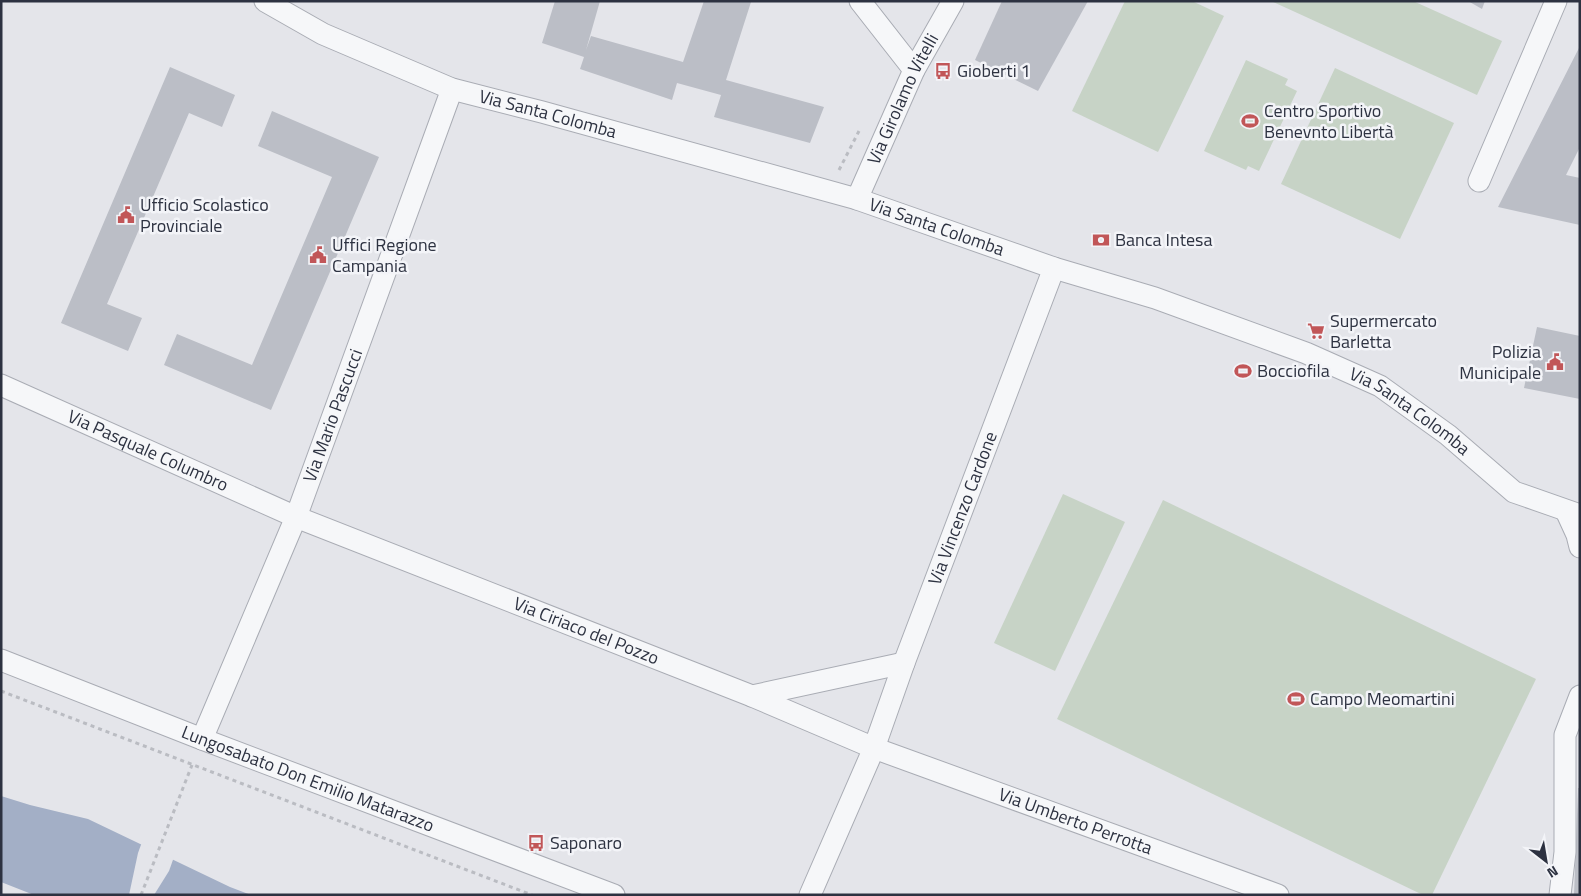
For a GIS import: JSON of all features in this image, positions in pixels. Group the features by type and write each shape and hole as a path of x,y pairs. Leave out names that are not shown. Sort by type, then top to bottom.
{"street":[{"name":"Via Santa Colomba","path":"264,1 323,34 452,89 857,199 1054,268 1155,298 1306,353 1380,386 1448,435 1514,492 1573,513"},
{"path":"860,1 914,70"},
{"name":"Via Girolamo Vitelli","path":"857,199 914,70 953,1"},
{"path":"1479,181 1556,1"},
{"name":"Via Mario Pascucci","path":"202,739 296,517 452,89"},
{"name":"Via Vincenzo Cardone","path":"810,895 874,748 904,663 1054,268"},
{"name":"Via Pasquale Columbro","path":"1,385 296,517"},
{"path":"1573,513 1580,547"},
{"name":"Via Ciriaco del Pozzo","path":"296,517 752,696 874,748"},
{"name":"Lungosabato Don Emilio Matarazzo","path":"1,660 202,739 614,895"},
{"path":"752,696 904,663"},
{"path":"1560,895 1565,852 1565,735 1580,696"},
{"name":"Via Umberto Perrotta","path":"874,748 1278,895"}],"path":[{"path":"817,188 836,175 863,125"},
{"path":"1,691 532,895"},
{"path":"140,895 187,777"}],"green space":[{"path":"1125,1 1192,1 1224,16 1158,152 1072,111"},
{"path":"1271,1 1413,1 1502,41 1477,95"},
{"name":"Centro Sportivo Benevnto Libertà","path":"1246,60 1288,79 1285,85 1297,91 1259,171 1248,166 1246,170 1204,151"},
{"path":"1335,68 1454,123 1400,239 1281,184"},
{"path":"1063,494 1125,522 1055,671 994,643"},
{"name":"Campo Meomartini","path":"1163,500 1536,679 1432,895 1423,895 1057,719"}],"water":[{"path":"1,796 88,819 230,887 251,895 34,895 1,882"}],"pier":[{"path":"142,842 174,857 169,871 154,895 129,895 138,853"}],"building":[{"path":"555,1 600,1 586,50 591,36 683,62 704,1 751,2 726,80 824,107 810,143 714,117 721,95 677,83 672,100 580,69 584,57 542,43"},
{"path":"1002,1 1088,1 1038,91 975,60"},
{"path":"1468,1 1485,1 1482,9"},
{"path":"1580,46 1580,147 1566,175 1580,178 1580,225 1498,207"},
{"name":"Ufficio Scolastico Provinciale","path":"170,67 235,95 222,127 189,113 107,304 142,318 128,351 61,323"},
{"name":"Uffici Regione Campania","path":"272,111 379,157 271,410 164,365 177,334 252,365 332,177 258,146"},
{"name":"Polizia Municipale","path":"1537,327 1580,336 1580,399 1524,388"},
{"path":"1578,788 1580,788 1580,895 1574,895"}],"place":[{"name":"Gioberti 1","path":"943,71"},
{"name":"Centro Sportivo Benevnto Libertà","path":"1250,121"},
{"name":"Ufficio Scolastico Provinciale","path":"126,215"},
{"name":"Banca Intesa","path":"1101,240"},
{"name":"Uffici Regione Campania","path":"318,255"},
{"name":"Supermercato Barletta","path":"1316,331"},
{"name":"Polizia Municipale","path":"1555,362"},
{"name":"Bocciofila","path":"1243,371"},
{"name":"Campo Meomartini","path":"1296,699"},
{"name":"Saponaro","path":"536,843"}]}
